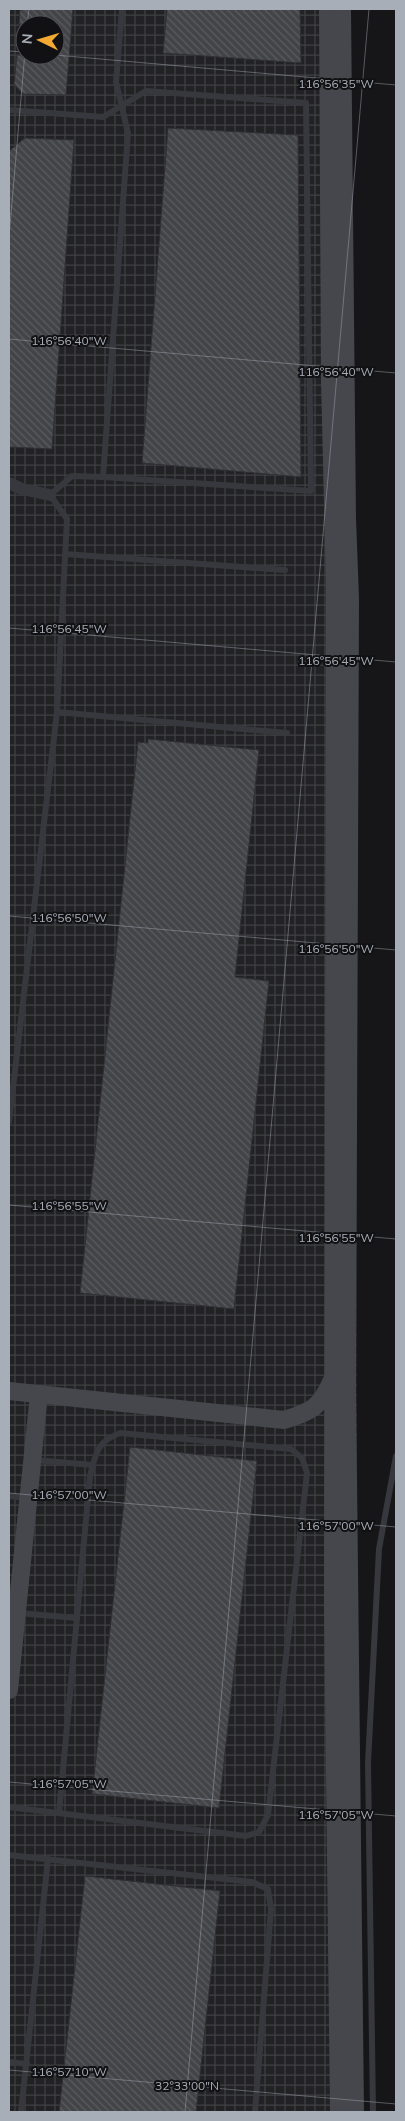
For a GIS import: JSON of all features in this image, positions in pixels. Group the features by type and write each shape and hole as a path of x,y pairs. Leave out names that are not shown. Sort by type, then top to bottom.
{"main road":[{"path":"328,9 330,370 335,633 333,1604 339,2112"},
{"path":"342,9 347,518 350,599 347,1392 355,2112"},
{"path":"9,1391 284,1420 307,1413 324,1399 348,1335"},
{"path":"9,1690 39,1394"}],"street":[{"path":"9,484 50,495"}],"lane":[{"path":"103,477 128,133 116,82 122,9"},
{"path":"9,110 103,117 146,91 306,103 310,491 72,476 50,495 67,519 57,712 9,1122"},
{"path":"65,554 286,570"},
{"path":"57,712 288,733"},
{"path":"9,1807 246,1836 259,1832 268,1815 307,1472 302,1458 291,1449 120,1433 109,1437 97,1449 93,1465 77,1618 59,1813"},
{"path":"373,2112 368,1763 379,1549 396,1456"},
{"path":"32,1460 93,1465"},
{"path":"9,1496 28,1498"},
{"path":"17,1612 77,1618"},
{"path":"9,1855 252,1882 268,1889 271,1909 255,2112"},
{"path":"21,2112 48,1859"},
{"path":"9,2062 27,2064"}],"shaded area":[{"path":"9,9 349,9 352,401 358,630 356,1131 359,2112 9,2112"}],"building":[{"path":"20,9 73,9 66,95 23,94 14,84 16,65 65,65 65,15 20,15"},
{"path":"167,9 300,9 301,63 163,53"},
{"path":"168,128 298,135 301,477 142,463"},
{"path":"25,138 74,140 52,449 9,447 9,151"},
{"path":"148,739 259,750 235,977 269,981 234,1309 80,1293 138,742 148,743"},
{"path":"130,1447 257,1461 219,1808 92,1794"},
{"path":"85,1876 220,1891 196,2112 59,2112"}]}
